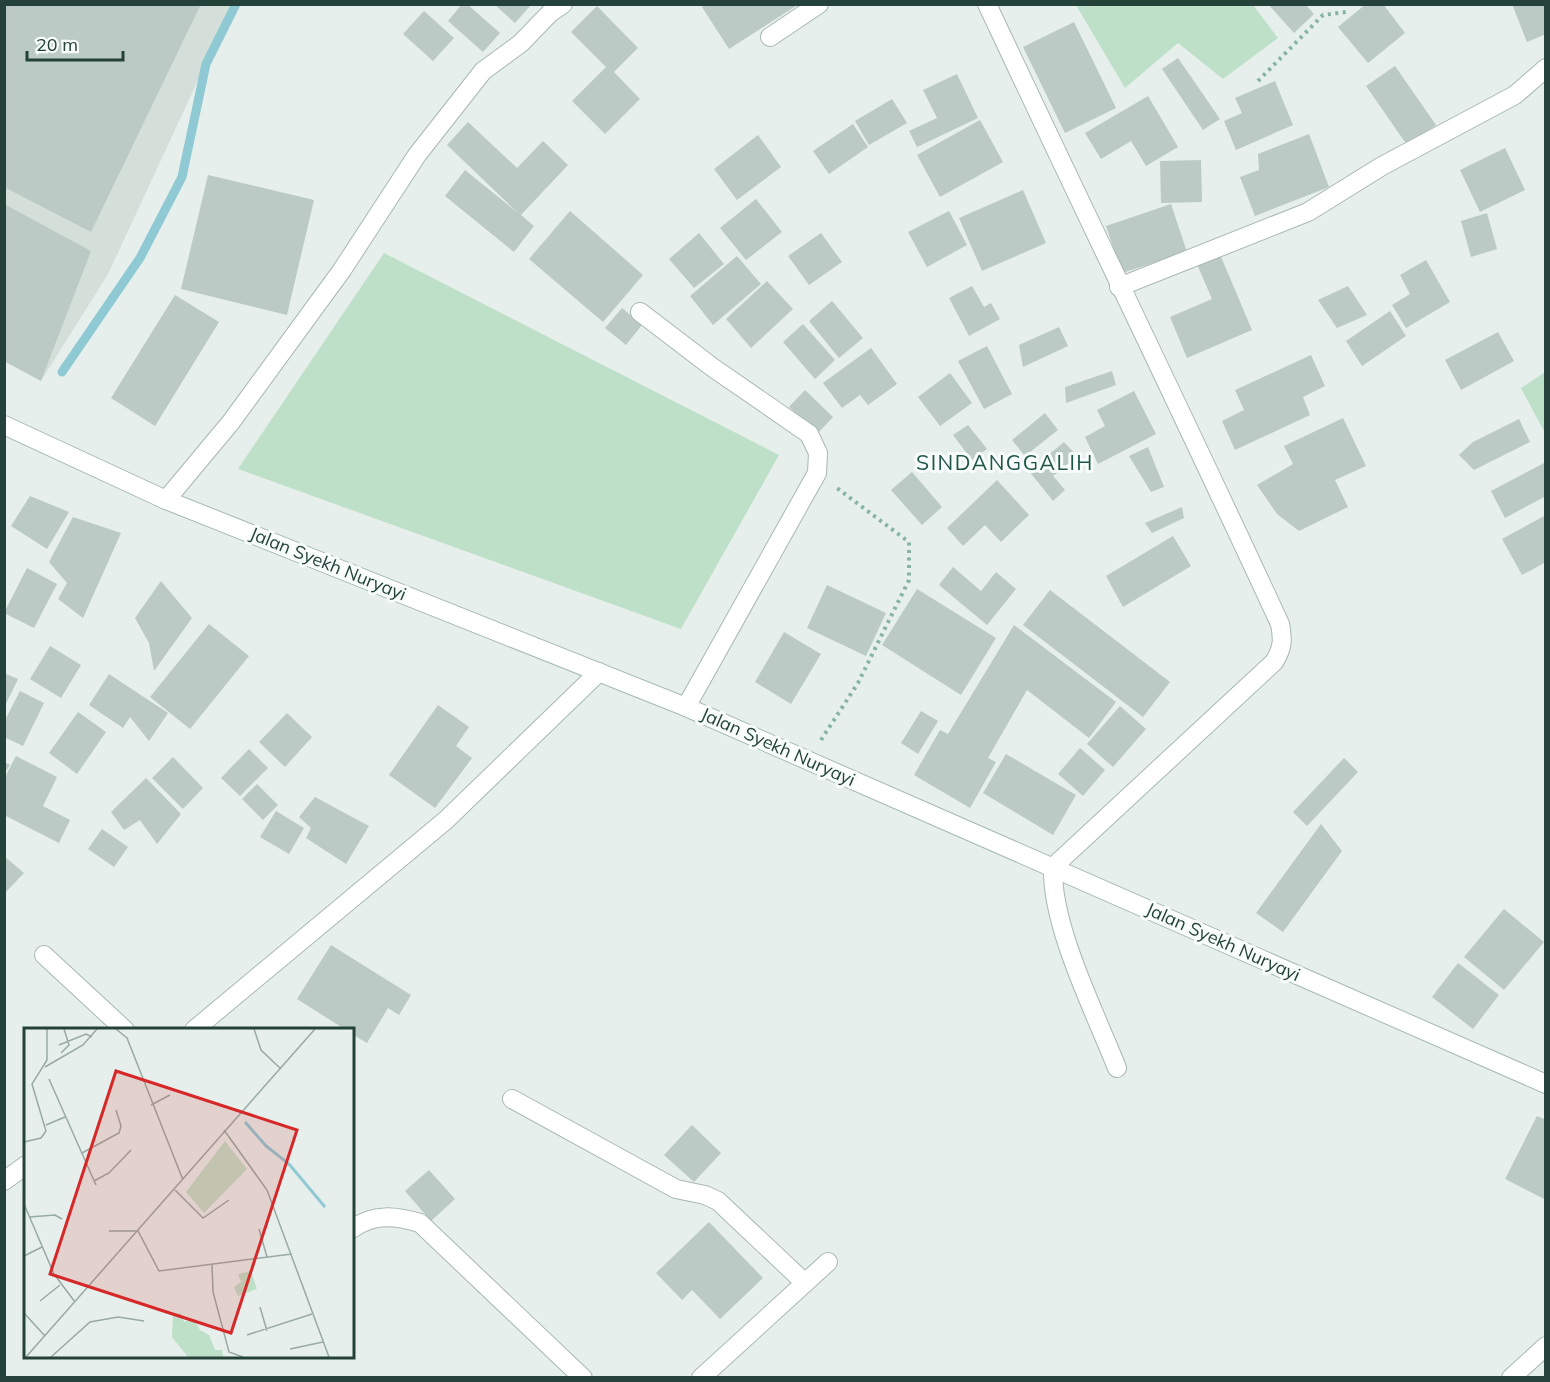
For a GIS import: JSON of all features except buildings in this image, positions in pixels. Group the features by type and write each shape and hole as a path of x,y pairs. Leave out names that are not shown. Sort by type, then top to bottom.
{"street":[{"path":"166,500 231,422 342,270 417,155 483,71 521,43 550,13 563,4"},
{"path":"770,37 819,4"},
{"path":"987,4 1119,287 1201,452 1280,624 1283,639 1281,652 1274,662 1053,867 1053,888 1063,929 1117,1068"},
{"path":"1119,287 1308,212 1382,166 1515,94 1545,68"},
{"path":"640,312 712,367 808,434 818,453 817,473 686,707"},
{"name":"Jalan Syekh Nuryayi","path":"4,425 166,500 686,707 1545,1084"},
{"path":"195,1028 446,820 598,672"},
{"path":"44,955 124,1028"},
{"path":"512,1099 676,1190 705,1195 717,1201 805,1283"},
{"path":"4,1181 24,1166"},
{"path":"354,1228 364,1220 385,1216 420,1223 583,1377"},
{"path":"701,1377 828,1262"},
{"path":"1511,1377 1545,1346"}],"path":[{"path":"1258,81 1323,15 1346,12"},
{"path":"808,761 858,683 909,580 909,542 817,473"}],"shaded area":[{"path":"4,5 233,5 108,274 41,381 5,362"}],"green space":[{"path":"1076,5 1253,5 1278,38 1223,79 1178,43 1125,88"},
{"path":"384,253 779,455 681,629 238,469"},
{"path":"1545,372 1545,433 1521,388"}],"waterway":[{"path":"62,372 140,258 182,177 206,64 236,4"}],"district":[{"name":"SINDANGGALIH","path":"1005,463"}]}
